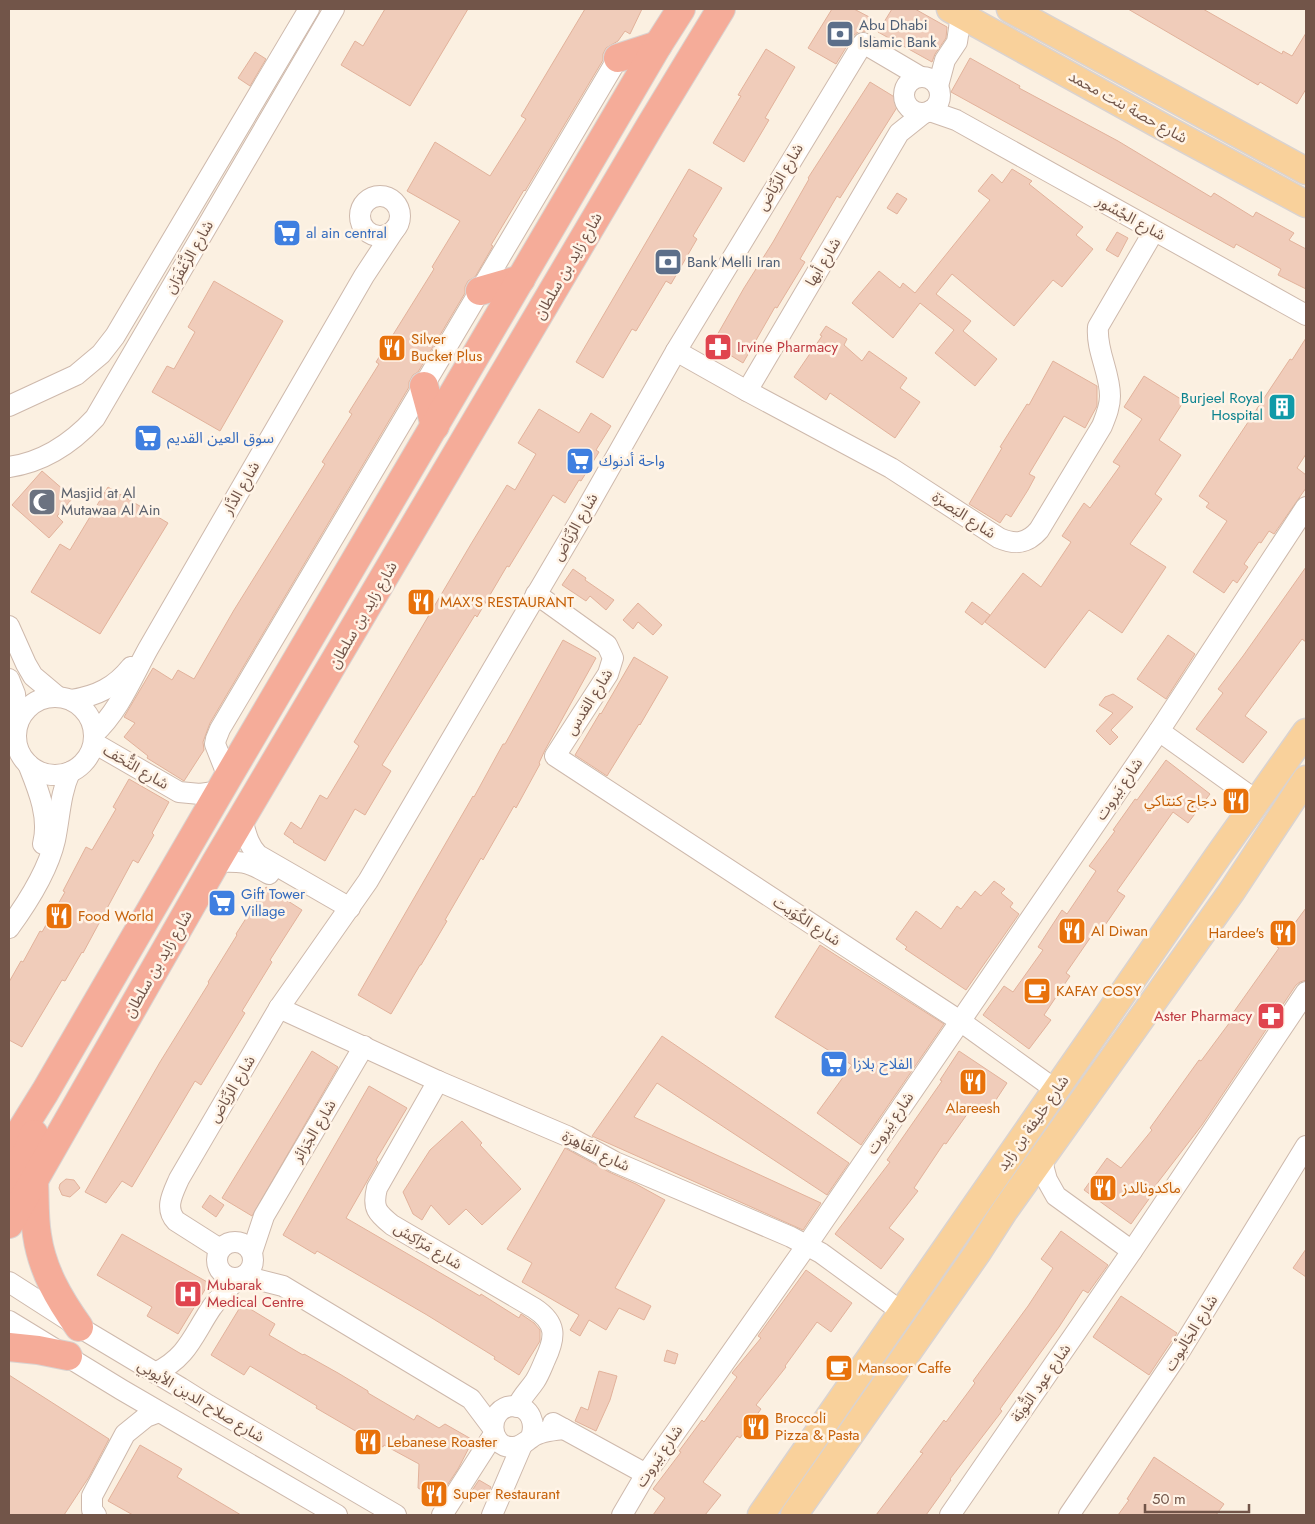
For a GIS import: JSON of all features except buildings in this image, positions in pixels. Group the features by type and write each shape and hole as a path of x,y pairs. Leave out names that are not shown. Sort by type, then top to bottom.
{"highway":[{"path":"9,1150 45,1092 224,784 658,45 681,9"},
{"name":"شارع زايد بن سلطان","path":"9,1224 21,1182 242,819 650,126 721,9"},
{"path":"650,126 735,9"},
{"path":"618,58 658,45"},
{"path":"480,291 521,279"},
{"path":"424,386 435,426"},
{"path":"45,1092 21,1182 35,1217 41,1254 50,1280 63,1305 79,1327"},
{"path":"9,1347 68,1356"}],"main road":[{"name":"شارع حصة بنت محمد","path":"1010,9 1306,171"},
{"name":"شارع حصة بنت محمد","path":"964,17 1306,204"},
{"name":"شارع خليفة بن زايد","path":"761,1515 1306,732"},
{"name":"شارع خليفة بن زايد","path":"794,1515 1019,1191 1298,801 1306,779"}],"street":[{"name":"شارع الزَّعْفَرَان","path":"9,406 76,374 101,354 204,187 309,9"},
{"name":"شارع الزَّعْفَرَان","path":"9,467 31,462 52,454 72,441 95,418 334,9"},
{"path":"859,49 888,69 899,80 904,96 913,111 929,94 956,42 964,17"},
{"name":"شارع الجُسُور","path":"859,49 929,94 956,120 1306,315"},
{"name":"شارع الرِّيَاض","path":"493,1431 471,1399 280,1284 236,1254 176,1221 172,1217 170,1202 179,1179 279,1008 368,881 579,522 676,351 859,49"},
{"path":"224,784 217,749 217,734 618,58"},
{"path":"904,96 909,81 929,94"},
{"name":"شارع أبها","path":"747,391 899,133 929,94"},
{"name":"شارع أبها","path":"899,133 904,96"},
{"path":"377,197 389,198 398,207 400,218 395,229 390,233 378,236 366,231 360,219 362,207 366,202 377,197"},
{"name":"شارع الدَّار","path":"94,738 114,711 364,276 395,229"},
{"name":"شارع الدَّار","path":"364,276 367,254 366,231"},
{"name":"شارع البَصرَة","path":"676,351 891,468 999,538 1016,543 1028,540 1040,530 1102,426 1108,410 1110,397 1109,382 1097,338 1098,327 1154,231"},
{"name":"شارع بَيروت","path":"622,1515 646,1474 807,1245 1158,731 1306,507"},
{"name":"شارع القدس","path":"536,594 607,645 613,658 608,674 555,756"},
{"path":"9,626 26,664 34,676 64,698 85,710 90,717 94,738 86,761 70,772 59,775 37,771 28,764 21,756 17,745 16,700 9,678"},
{"name":"شارع الدَّار","path":"64,698 93,695 112,686 122,678 139,656 148,649"},
{"path":"18,723 24,712 34,703 45,698 64,698"},
{"path":"1158,731 1257,801"},
{"name":"شارع التُّحَف","path":"94,738 179,792 191,810 198,830"},
{"name":"شارع الكُوَيت","path":"555,756 960,1021 1056,1090"},
{"path":"9,907 37,860 44,842 45,824 42,805 38,788 28,764"},
{"path":"9,928 47,865 54,841 63,787 70,772"},
{"name":"شارع التُّحَف","path":"179,792 200,794 224,784"},
{"path":"242,819 248,842 258,856 346,914"},
{"path":"216,862 234,861 251,864 346,914"},
{"name":"شارع عود التُّوبَة","path":"950,1515 1132,1251 1306,992"},
{"name":"شارع القَاهِرَة","path":"279,1008 438,1081 567,1136 615,1162 807,1245 821,1253 902,1312"},
{"name":"شارع الجَزائر","path":"213,1306 236,1254 264,1216 364,1046"},
{"name":"شارع مَرّاكِش","path":"438,1081 377,1188 374,1200 376,1209 392,1225 544,1314 552,1328 553,1335 550,1351 534,1382 530,1402 520,1410"},
{"name":"شارع الجَالْبوت","path":"1069,1515 1180,1351 1306,1146"},
{"path":"1043,1158 1047,1180 1056,1196"},
{"path":"1019,1191 1040,1192 1056,1196 1132,1251"},
{"name":"شارع الرِّيَاض","path":"236,1254 227,1276 280,1284"},
{"name":"شارع الجَزائر","path":"155,1373 166,1368 184,1352 213,1306 252,1268 236,1254"},
{"name":"شارع صلاح الدين الأيوبي","path":"9,1282 208,1406 396,1515"},
{"name":"شارع صلاح الدين الأيوبي","path":"9,1320 159,1412 337,1515"},
{"name":"شارع الجَزائر","path":"181,1388 184,1352"},
{"path":"96,1515 92,1510 92,1496 125,1434 127,1412 122,1390"},
{"name":"شارع الرِّيَاض","path":"471,1399 483,1400 520,1410 543,1419 646,1474"},
{"path":"442,1515 493,1431 495,1417 498,1413 520,1410 534,1427 492,1515"},
{"path":"125,1434 146,1417 159,1412"},
{"path":"493,1431 497,1440 509,1447 516,1447 541,1433 564,1429"}],"place":[{"name":"Abu Dhabi Islamic Bank","path":"840,34"},
{"name":"al ain central","path":"287,233"},
{"name":"Bank Melli Iran","path":"668,262"},
{"name":"Irvine Pharmacy","path":"718,347"},
{"name":"Silver Bucket Plus","path":"392,348"},
{"name":"Burjeel Royal Hospital","path":"1282,407"},
{"name":"سوق العين القديم","path":"148,438"},
{"name":"واحة أدنوك","path":"580,461"},
{"name":"Masjid at Al Mutawaa Al Ain","path":"42,502"},
{"name":"MAX'S RESTAURANT","path":"421,602"},
{"name":"دجاج كنتاكي","path":"1236,801"},
{"name":"Gift Tower Village","path":"222,903"},
{"name":"Food World","path":"59,916"},
{"name":"Al Diwan","path":"1072,931"},
{"name":"Hardee's","path":"1283,933"},
{"name":"KAFAY COSY","path":"1037,991"},
{"name":"Aster Pharmacy","path":"1271,1016"},
{"name":"الفلاح بلازا","path":"834,1064"},
{"name":"Alareesh","path":"973,1082"},
{"name":"ماكدونالدز","path":"1103,1188"},
{"name":"Mubarak Medical Centre","path":"188,1294"},
{"name":"Mansoor Caffe","path":"839,1368"},
{"name":"Broccoli Pizza & Pasta","path":"756,1427"},
{"name":"Lebanese Roaster","path":"368,1442"},
{"name":"Super Restaurant","path":"434,1494"}]}
